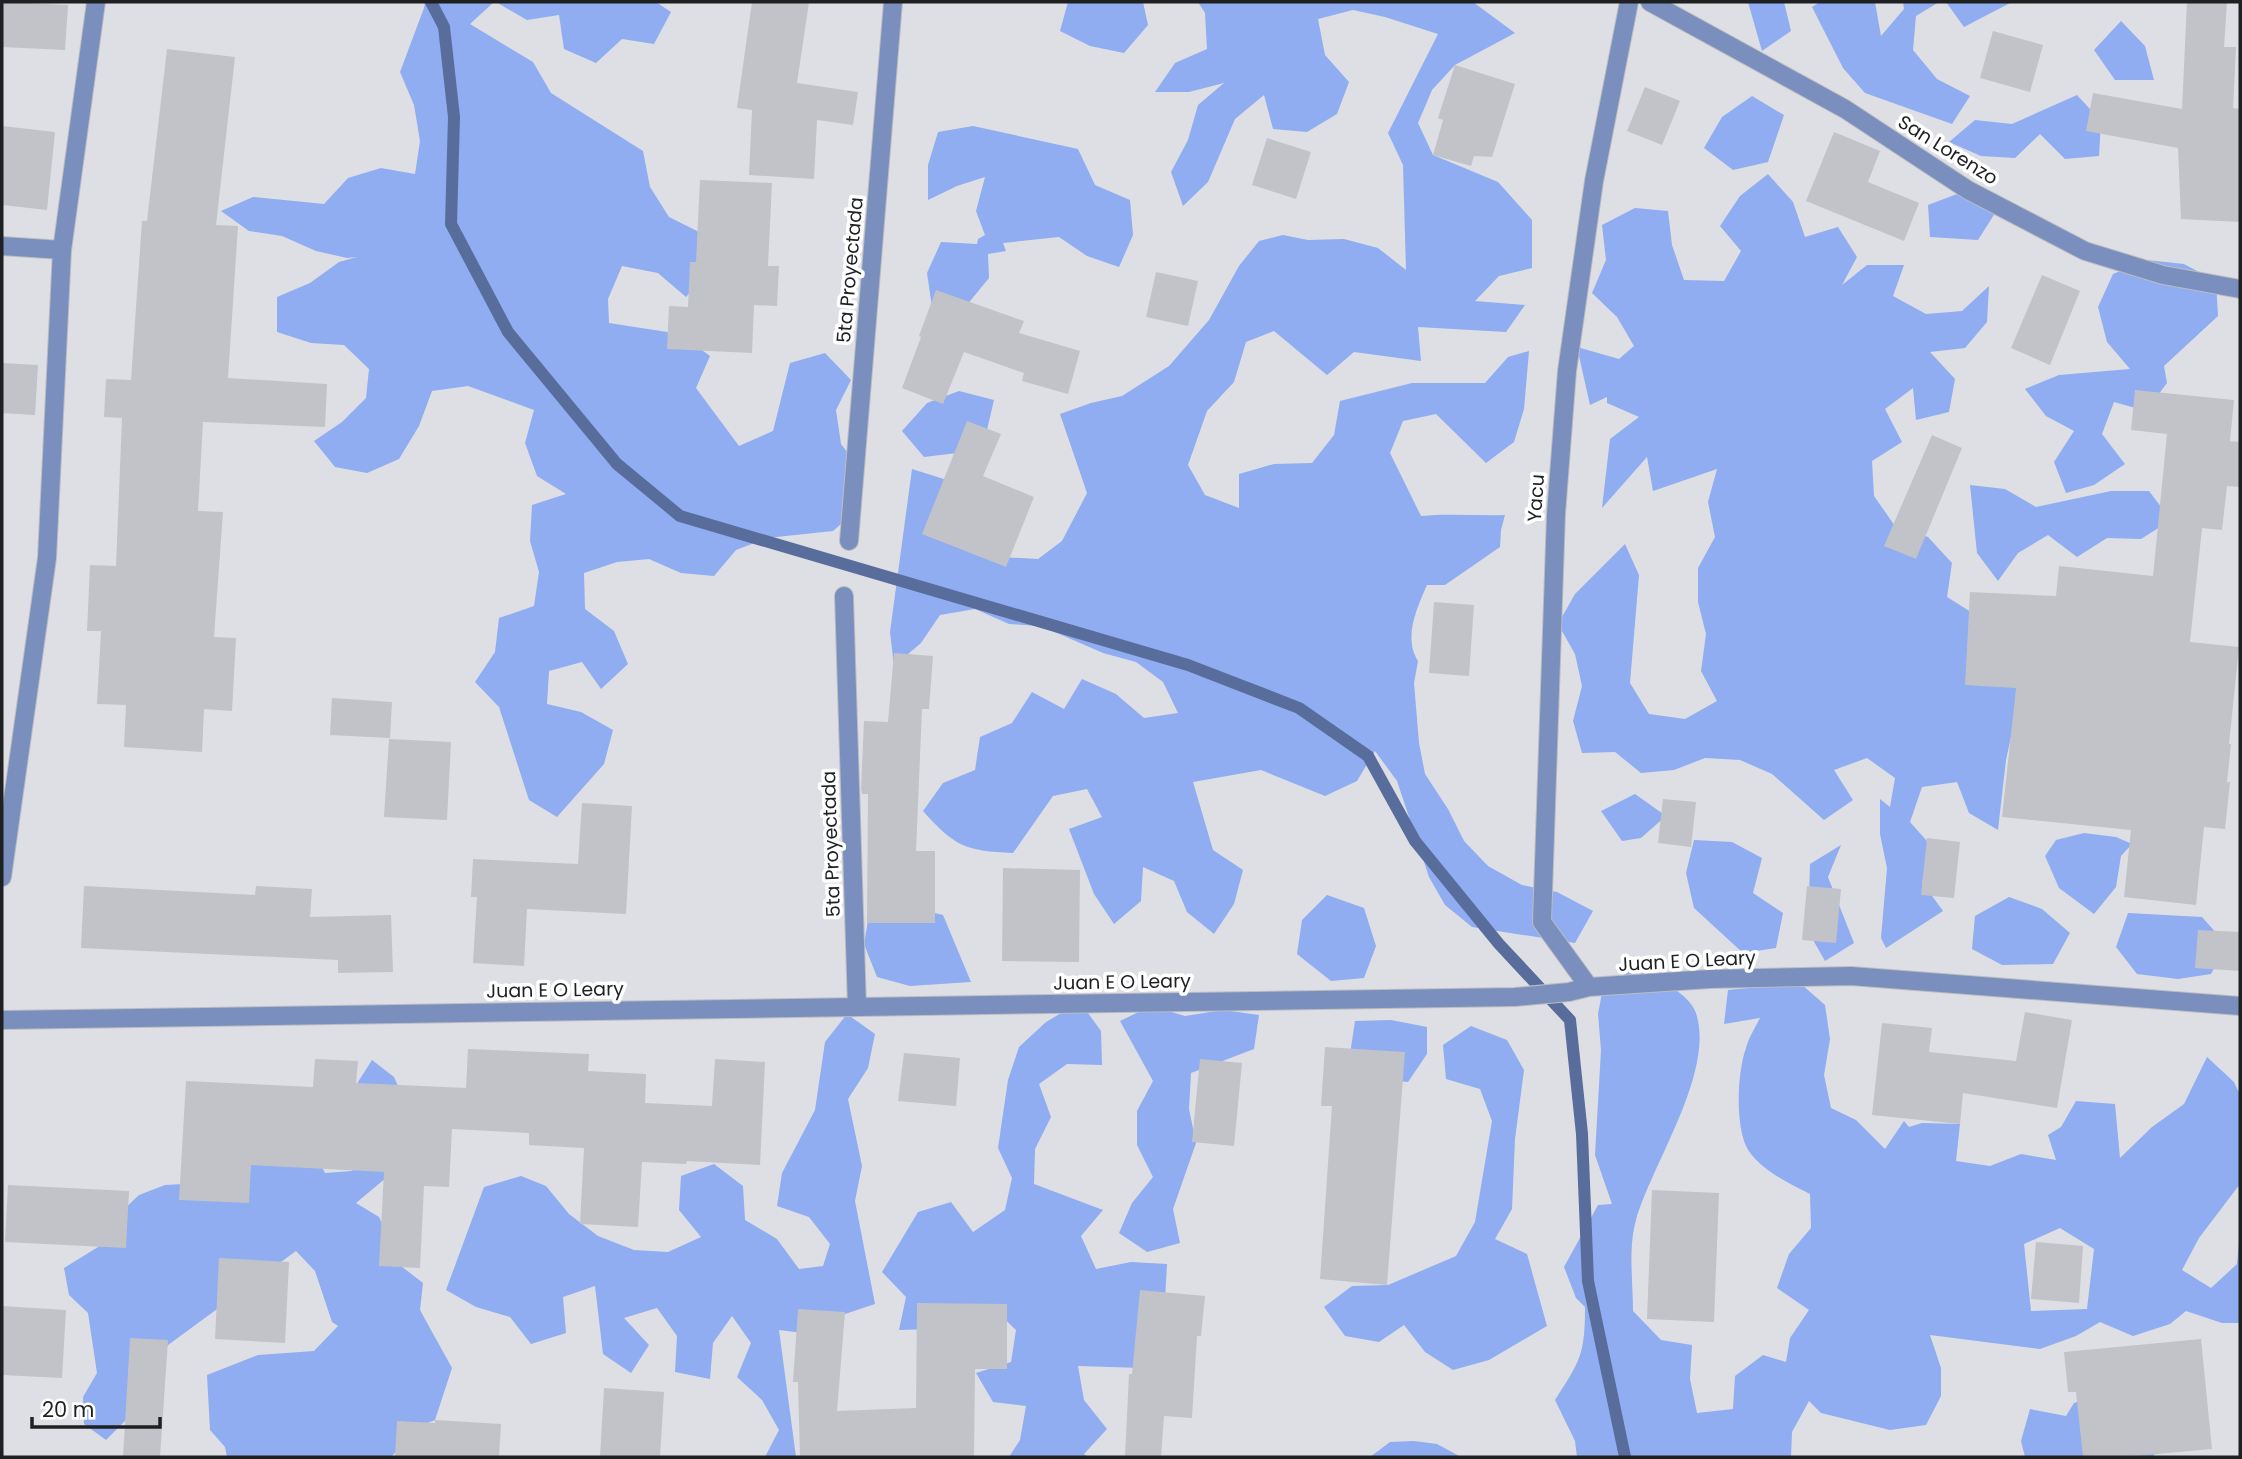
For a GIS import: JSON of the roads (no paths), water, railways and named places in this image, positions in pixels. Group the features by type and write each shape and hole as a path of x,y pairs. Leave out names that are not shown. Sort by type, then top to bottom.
{"street":[{"path":"2,877 47,558 62,250 96,2"},
{"name":"5ta Proyectada","path":"849,541 893,2"},
{"name":"Yacu","path":"1589,987 1542,922 1556,514 1572,330 1594,181 1629,2"},
{"name":"San Lorenzo","path":"1650,2 1845,108 1968,190 2085,251 2162,275 2240,289"},
{"path":"2,246 62,250"},
{"name":"5ta Proyectada","path":"844,596 857,1007"},
{"name":"Juan E O Leary","path":"2,1020 1515,997 1569,992 1589,987 1710,979 1851,976 2240,1006"}],"waterway":[{"path":"431,2 444,27 454,117 451,224 508,332 617,464 680,516 1188,665 1299,708 1368,756 1415,841 1499,944 1570,1020 1582,1134 1588,1281 1625,1457"}]}
